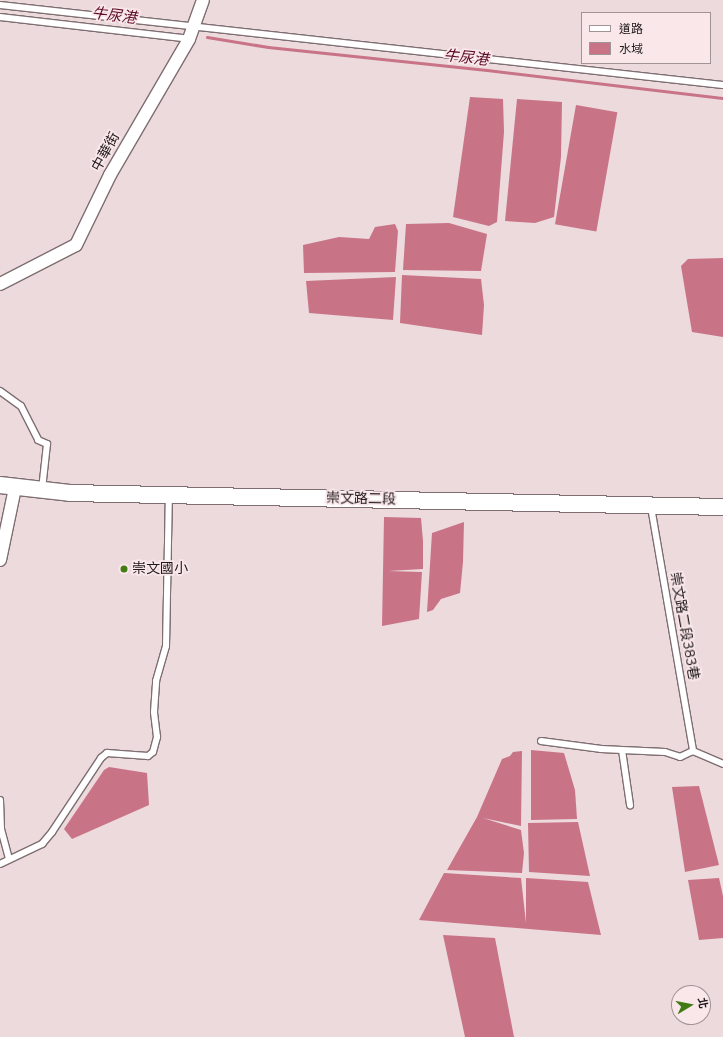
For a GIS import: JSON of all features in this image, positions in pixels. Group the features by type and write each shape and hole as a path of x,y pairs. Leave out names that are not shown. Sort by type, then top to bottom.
{"street":[{"name":"中華街","path":"0,284 76,245 110,175 189,39 203,0"},
{"name":"崇文路二段","path":"7,487 70,493 723,507"},
{"path":"0,560 7,487"}],"lane":[{"path":"0,5 723,85"},
{"path":"0,17 189,39"},
{"path":"0,392 22,406 38,440 47,444 42,491"},
{"path":"0,864 42,844 52,832 101,758 108,753 148,756 153,752 157,737 154,712 156,681 166,646 169,495"},
{"name":"崇文路二段383巷","path":"651,505 693,751"},
{"path":"541,741 622,750 665,752 680,757 693,751 723,764"},
{"path":"622,750 630,805"},
{"path":"0,800 1,828 9,859"}],"water":[{"path":"470,97 503,99 504,132 497,222 489,226 453,217"},
{"path":"517,99 562,102 561,157 554,217 535,223 505,221"},
{"path":"576,105 617,112 596,231 555,224"},
{"path":"449,223 487,234 481,271 403,270 406,224"},
{"path":"395,224 398,231 395,272 304,273 303,245 339,237 369,239 375,227"},
{"path":"723,258 723,337 692,332 681,266 688,259"},
{"path":"402,275 481,279 484,305 482,335 400,323"},
{"path":"396,277 393,320 309,313 306,281"},
{"path":"384,517 421,518 423,569 388,571 422,572 419,619 382,626"},
{"path":"464,522 463,562 460,593 441,599 433,610 427,612 432,533"},
{"path":"531,750 564,753 575,790 577,819 531,820"},
{"path":"522,751 521,826 483,818 521,830 524,853 522,873 447,870 477,817 502,759 510,756 513,752"},
{"path":"109,767 147,773 149,805 72,839 64,829 104,770"},
{"path":"699,786 719,865 685,872 672,787"},
{"path":"578,822 590,876 529,872 528,823"},
{"path":"444,873 521,878 526,923 526,878 588,882 601,935 419,920"},
{"path":"719,878 723,896 723,938 699,940 688,880"},
{"path":"443,935 495,938 514,1037 465,1037"}],"waterway":[{"name":"牛尿港","path":"0,14 32,18"},
{"name":"牛尿港","path":"207,37 268,47 487,70 723,98"}],"place":[{"name":"崇文國小","path":"124,569"}]}
